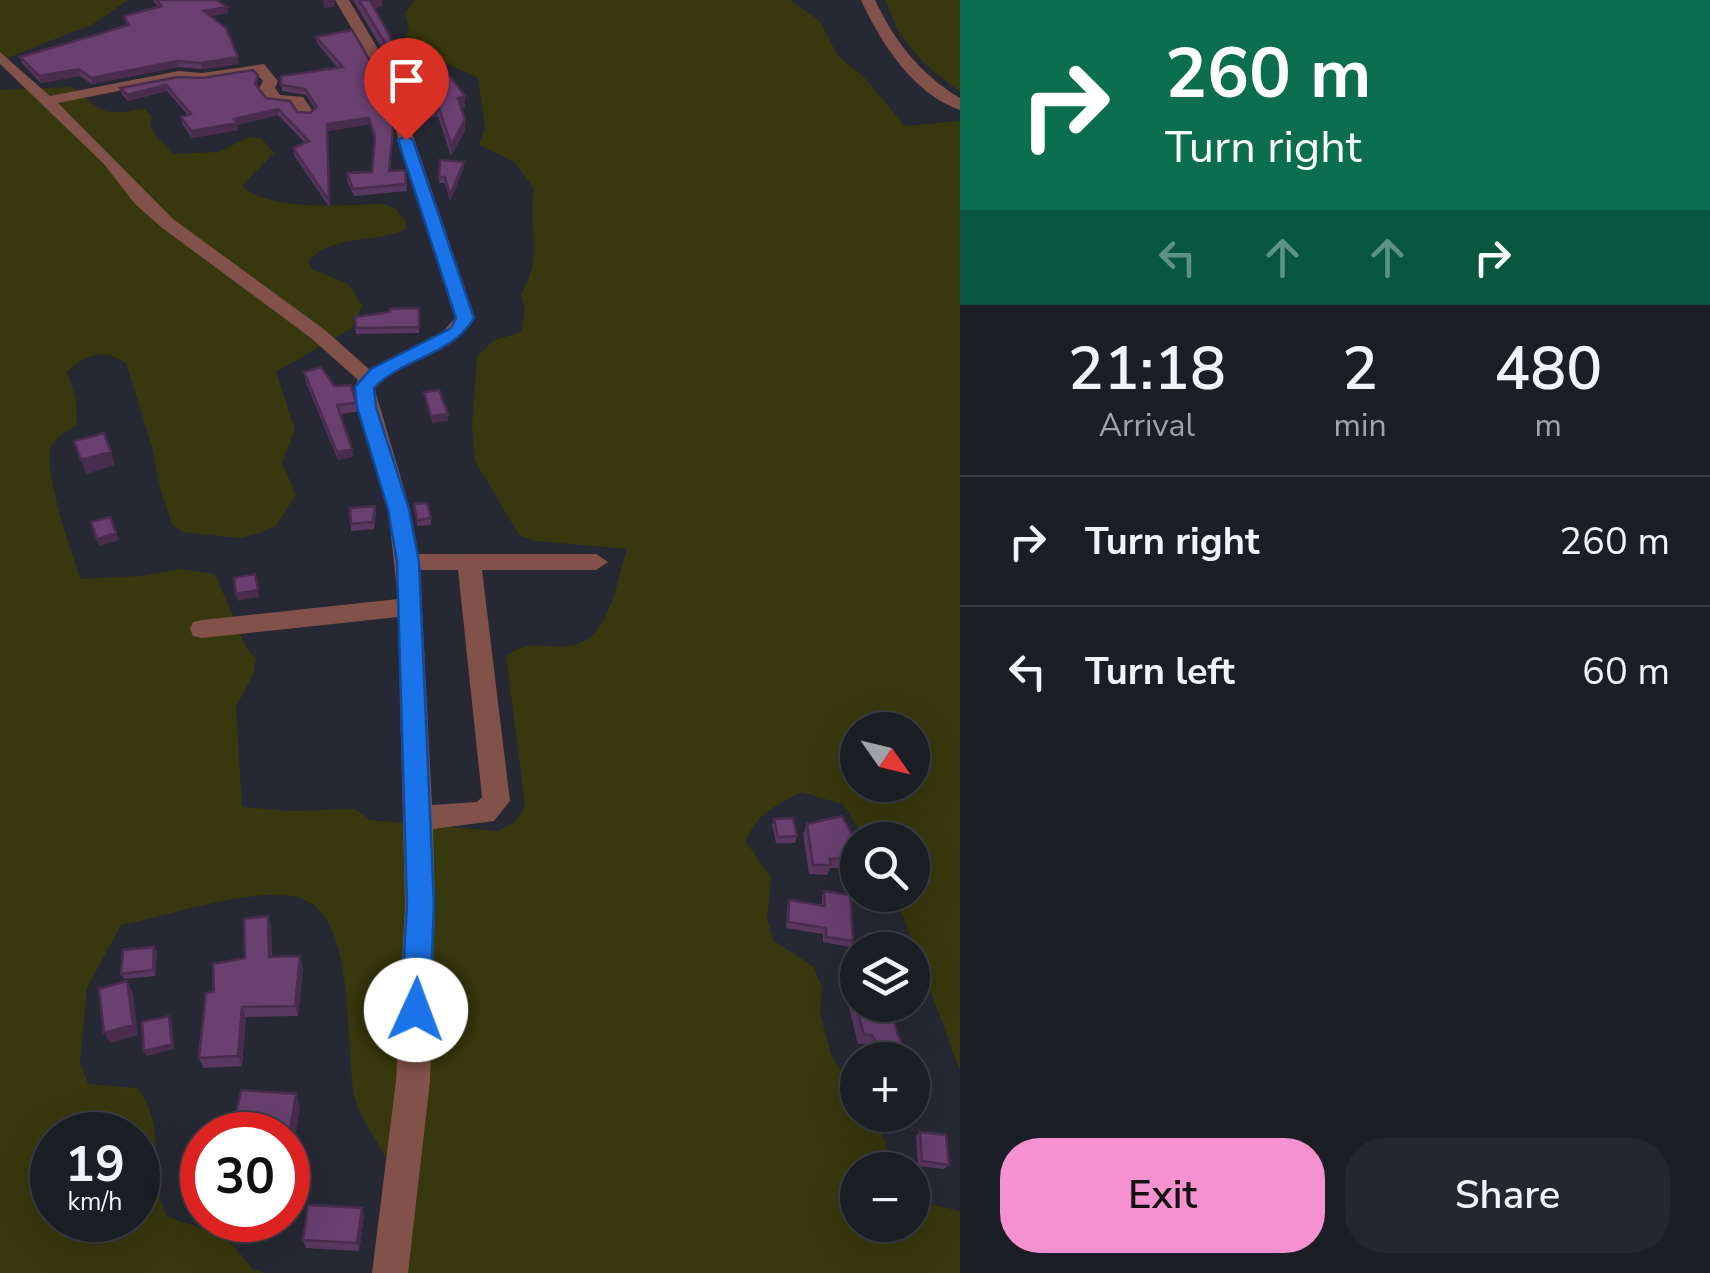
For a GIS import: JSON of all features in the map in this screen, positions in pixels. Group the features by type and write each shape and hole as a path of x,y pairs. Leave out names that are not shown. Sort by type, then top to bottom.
{"street":[{"path":"342,0 384,71 413,169 464,310 458,332 369,379 364,387 398,509 408,562 420,904 412,1081 390,1273"},
{"path":"868,0 897,56 918,77 960,105"},
{"path":"0,56 110,161 141,200 167,223 318,334 369,379"},
{"path":"47,102 179,74 202,77 258,67 264,68 272,80 267,88 275,98 298,100 306,113"},
{"path":"408,562 596,562"},
{"path":"417,818 484,813 496,802 469,562"},
{"path":"202,629 409,607"}],"shaded area":[{"path":"0,0 128,0 93,24 0,61"},
{"path":"415,0 790,0 820,21 838,56 864,77 905,126 960,121 960,1071 930,990 930,932 909,932 901,912 930,912 930,822 854,822 844,805 802,792 761,817 746,842 771,878 767,918 773,940 814,967 822,988 820,1013 833,1060 840,1068 840,1132 881,1132 888,1152 840,1152 840,1242 930,1242 930,1204 960,1211 960,1273 376,1273 391,1222 395,1191 389,1166 356,1102 346,989 333,931 319,910 300,898 261,895 121,925 87,988 80,1061 88,1084 138,1088 150,1112 30,1112 30,1242 160,1242 160,1196 167,1217 180,1221 180,1242 229,1242 252,1269 265,1273 0,1273 0,90 73,87 105,111 143,108 153,117 150,123 154,134 174,154 219,152 249,137 261,138 274,153 242,186 255,195 290,204 384,204 396,209 406,221 406,229 328,247 308,262 312,269 348,284 362,305 352,328 276,372 295,430 282,462 296,495 276,526 238,538 182,532 172,524 161,492 152,447 126,363 95,355 67,372 76,399 77,425 52,445 50,471 80,579 142,576 181,569 215,574 246,647 256,659 253,675 236,707 242,807 290,811 355,809 370,820 498,831 515,822 525,806 506,655 531,646 582,642 602,622 615,593 627,549 536,541 519,535 475,461 472,426 477,357 492,341 521,332 525,310 521,294 532,268 534,188 514,162 479,145 485,127 478,78 403,43 409,29 405,12"},
{"path":"885,0 960,0 960,92 925,64 900,35"}],"building":[{"path":"156,0 217,0 227,7 204,11 226,28 238,57 201,63 177,61 91,78 79,69 39,76 20,57 129,25 124,16 162,6"},
{"path":"359,0 370,0 398,51 406,50 418,67 440,63 465,96 458,98 465,120 451,145 438,105 412,110 394,58"},
{"path":"352,30 373,66 393,128 389,171 405,170 406,184 353,189 347,173 372,172 375,137 369,118 327,124 329,201 293,148 309,141 278,109 234,119 237,123 191,131 181,117 191,114 166,85 127,95 120,88 178,77 202,78 253,70 258,75 255,84 266,98 290,101 297,112 310,113 317,107 305,89 281,85 281,76 343,67 316,37"},
{"path":"440,160 464,162 450,195 445,177 439,177"},
{"path":"419,308 419,327 356,328 355,317 390,312 389,309"},
{"path":"321,367 334,386 351,385 356,403 337,405 352,449 337,452 304,372"},
{"path":"439,390 448,414 431,416 424,392"},
{"path":"104,433 111,452 81,460 74,441"},
{"path":"427,503 431,518 417,520 414,504"},
{"path":"375,506 373,522 351,524 350,508"},
{"path":"110,517 116,533 97,539 91,522"},
{"path":"255,574 258,590 236,594 234,578"},
{"path":"842,816 845,822 840,822 840,859 830,859 831,865 813,865 807,824"},
{"path":"793,818 797,836 778,837 774,819"},
{"path":"824,891 840,893 840,912 851,912 852,932 840,932 840,939 826,937 826,928 788,922 789,900 825,906"},
{"path":"268,916 269,957 300,956 295,1006 242,1007 238,1056 199,1058 206,993 214,992 213,964 245,958 244,919"},
{"path":"154,947 153,970 121,974 123,950"},
{"path":"127,981 133,1025 104,1033 99,989"},
{"path":"169,1016 172,1044 144,1051 142,1022"},
{"path":"861,1022 894,1022 902,1042 876,1042 872,1035 864,1035"},
{"path":"241,1090 296,1094 293,1112 237,1112"},
{"path":"920,1132 946,1135 949,1165 930,1162 930,1152 921,1152"},
{"path":"310,1205 362,1208 357,1243 310,1240"}],"route":[{"path":"406,140 465,318 458,332 378,373 364,387 398,509 408,562 420,904 416,1010"}]}
